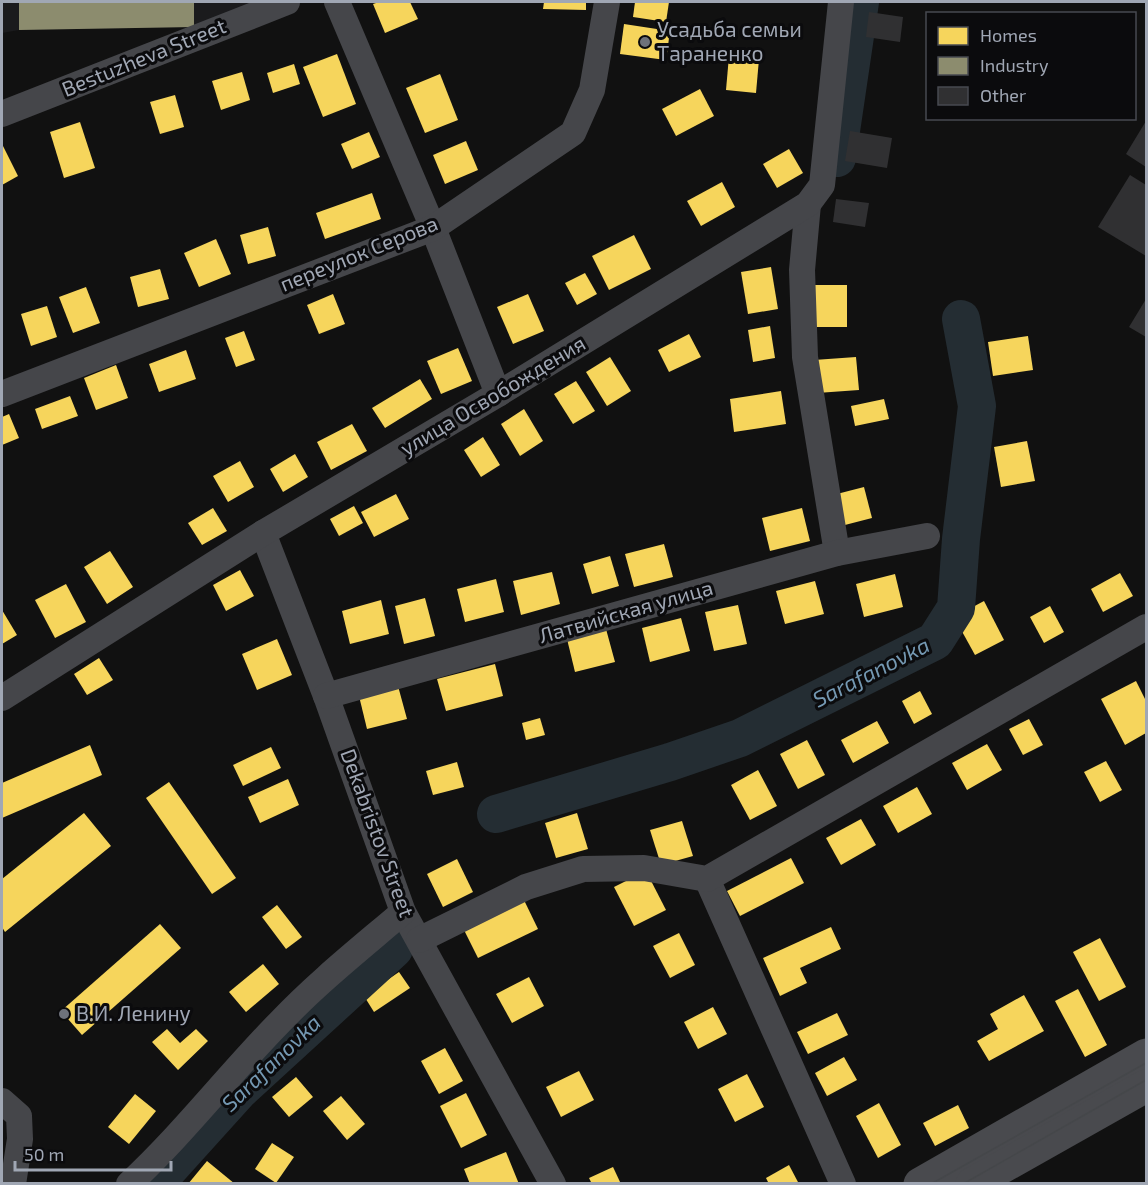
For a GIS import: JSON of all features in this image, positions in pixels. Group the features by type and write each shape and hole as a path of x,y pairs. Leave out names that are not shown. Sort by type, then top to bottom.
{"street":[{"name":"Bestuzheva Street","path":"2,114 287,2"},
{"path":"337,2 433,228 498,394"},
{"name":"переулок Серова","path":"2,394 433,228 573,133 592,90 607,2"},
{"name":"улица Освобождения","path":"2,698 263,533 498,394 808,204 822,185 841,2"},
{"path":"808,204 802,270 805,357 837,553"},
{"name":"Dekabristov Street","path":"263,533 326,696 403,912 553,1184"},
{"name":"Латвийская улица","path":"326,696 837,553 927,536"},
{"path":"418,940 526,886 583,869 644,868 707,879 1146,627"},
{"path":"707,879 843,1184"},
{"path":"129,1184 204,1107 281,1020 403,912"},
{"path":"920,1184 1146,1055"},
{"path":"972,1184 1146,1086"},
{"path":"10,1109 20,1139 13,1184"}],"shaded area":[{"path":"2,2 252,2 223,23 194,27 19,30 2,33"}],"building: Homes":[{"path":"410,2 418,19 385,33 373,4"},
{"path":"544,2 586,2 586,10 543,9"},
{"path":"635,2 669,2 666,22 633,17"},
{"name":"Усадьба семьи Тараненко","path":"624,24 670,31 666,60 620,54"},
{"path":"337,54 356,104 323,117 303,67"},
{"path":"729,56 759,59 756,93 726,90"},
{"path":"294,64 300,84 273,93 267,73"},
{"path":"242,72 250,100 221,110 212,81"},
{"path":"440,74 458,120 425,133 406,88"},
{"path":"700,89 714,116 676,136 662,109"},
{"path":"175,95 184,127 160,134 150,102"},
{"path":"80,122 95,168 64,178 50,132"},
{"path":"369,132 380,157 352,169 341,144"},
{"path":"466,141 478,170 445,184 433,155"},
{"path":"2,144 18,176 2,185"},
{"path":"789,149 803,173 777,188 763,164"},
{"path":"722,182 735,207 701,226 687,201"},
{"path":"372,193 381,219 325,239 316,213"},
{"path":"268,227 276,256 248,264 240,235"},
{"path":"634,235 651,269 609,290 592,256"},
{"path":"216,239 231,274 199,287 184,253"},
{"path":"771,267 778,309 748,314 741,272"},
{"path":"160,269 169,299 138,307 130,277"},
{"path":"585,273 597,294 577,305 565,283"},
{"path":"814,285 847,285 847,327 814,327"},
{"path":"86,287 100,323 73,333 59,297"},
{"path":"333,294 345,324 319,334 307,305"},
{"path":"528,294 544,331 513,344 497,307"},
{"path":"47,306 57,337 31,346 21,314"},
{"path":"770,326 775,358 753,362 748,330"},
{"path":"244,331 255,360 236,367 225,338"},
{"path":"689,334 701,357 669,372 658,350"},
{"path":"1028,336 1033,370 993,376 988,342"},
{"path":"458,348 472,381 441,394 427,361"},
{"path":"186,350 196,379 159,392 149,364"},
{"path":"610,357 631,391 607,406 586,372"},
{"path":"856,357 859,390 817,393 814,360"},
{"path":"116,365 128,398 96,410 84,378"},
{"path":"420,379 432,399 385,428 372,408"},
{"path":"576,381 595,411 573,424 554,394"},
{"path":"781,391 786,424 734,432 730,399"},
{"path":"70,396 78,416 42,429 35,409"},
{"path":"884,399 889,419 855,426 851,406"},
{"path":"524,409 543,441 520,456 501,424"},
{"path":"9,414 19,438 2,445 2,417"},
{"path":"352,424 367,451 331,470 317,442"},
{"path":"483,437 500,465 481,477 464,450"},
{"path":"1027,441 1035,481 1001,487 994,447"},
{"path":"295,454 308,477 283,492 270,469"},
{"path":"240,461 254,487 228,502 213,476"},
{"path":"864,487 872,518 841,526 833,495"},
{"path":"396,494 409,519 374,537 361,512"},
{"path":"354,506 363,523 339,536 330,519"},
{"path":"213,508 227,531 202,545 188,523"},
{"path":"802,508 810,541 770,551 762,518"},
{"path":"664,544 673,577 634,587 625,554"},
{"path":"110,551 133,587 107,604 84,567"},
{"path":"610,556 619,586 592,594 583,564"},
{"path":"240,570 254,596 226,611 213,585"},
{"path":"552,572 560,604 521,615 513,581"},
{"path":"1120,573 1133,596 1103,612 1091,589"},
{"path":"895,574 903,607 864,617 856,584"},
{"path":"496,579 504,612 465,622 457,589"},
{"path":"815,581 824,614 785,624 776,591"},
{"path":"66,584 86,622 55,638 35,600"},
{"path":"425,598 435,636 404,644 395,606"},
{"path":"381,600 389,634 350,644 342,611"},
{"path":"984,601 1004,640 975,655 954,617"},
{"path":"738,605 747,644 714,651 705,612"},
{"path":"1050,606 1064,632 1044,643 1030,617"},
{"path":"2,610 17,635 2,644"},
{"path":"681,618 690,651 650,662 642,628"},
{"path":"606,629 615,662 575,672 567,639"},
{"path":"277,639 292,675 257,690 242,654"},
{"path":"99,658 113,680 87,695 74,674"},
{"path":"495,664 503,696 446,711 437,679"},
{"path":"1136,681 1146,701 1146,733 1125,745 1101,699"},
{"path":"398,686 407,719 367,729 359,696"},
{"path":"920,691 932,714 914,724 902,701"},
{"path":"540,718 545,735 526,740 522,723"},
{"path":"1029,719 1043,745 1023,755 1009,729"},
{"path":"877,721 889,743 853,763 841,740"},
{"path":"807,740 825,775 798,789 780,754"},
{"path":"987,744 1002,770 967,790 952,763"},
{"path":"90,745 102,775 2,818 2,783"},
{"path":"271,747 281,768 243,786 233,765"},
{"path":"1106,761 1122,790 1100,802 1084,772"},
{"path":"457,762 464,787 433,795 426,771"},
{"path":"758,770 777,806 750,820 731,785"},
{"path":"288,779 299,805 260,823 248,797"},
{"path":"169,782 236,878 212,894 146,798"},
{"path":"917,787 932,814 898,833 883,806"},
{"path":"84,813 111,846 5,932 2,927 2,879"},
{"path":"577,813 588,849 556,858 545,823"},
{"path":"861,819 876,845 841,865 826,838"},
{"path":"682,821 693,856 661,865 650,830"},
{"path":"791,858 804,883 740,916 727,891"},
{"path":"457,859 473,892 443,907 427,874"},
{"path":"646,871 666,910 634,926 614,887"},
{"path":"523,898 538,929 478,958 463,928"},
{"path":"277,905 302,937 286,949 262,917"},
{"path":"160,924 181,948 82,1035 61,1011"},
{"path":"831,927 841,949 800,968 807,983 780,996 763,958"},
{"path":"679,933 695,965 670,978 653,946"},
{"path":"1100,938 1126,987 1099,1001 1073,952"},
{"path":"263,964 279,984 246,1012 229,992"},
{"path":"399,972 410,988 374,1012 364,996"},
{"path":"529,977 544,1006 512,1023 496,994"},
{"path":"1078,989 1107,1045 1085,1057 1055,1001"},
{"path":"1024,995 1044,1031 989,1061 977,1041 998,1029 990,1014"},
{"path":"713,1007 727,1034 698,1049 684,1022"},
{"path":"837,1013 848,1035 808,1054 797,1032"},
{"path":"167,1029 180,1043 196,1029 208,1041 178,1070 152,1042"},
{"path":"445,1048 463,1081 439,1094 421,1061"},
{"path":"844,1057 857,1080 827,1096 815,1073"},
{"path":"579,1071 594,1100 561,1117 546,1087"},
{"path":"747,1074 764,1107 735,1122 718,1089"},
{"path":"296,1077 313,1097 289,1117 272,1097"},
{"path":"466,1093 487,1135 461,1148 440,1106"},
{"path":"135,1094 156,1111 129,1144 108,1127"},
{"path":"341,1096 365,1124 347,1140 323,1111"},
{"path":"879,1103 901,1145 878,1158 856,1116"},
{"path":"958,1105 969,1128 935,1146 923,1123"},
{"path":"272,1143 294,1157 276,1183 255,1169"},
{"path":"506,1152 519,1184 470,1184 464,1169"},
{"path":"207,1161 235,1184 188,1184"},
{"path":"789,1165 799,1184 769,1184 766,1178"},
{"path":"613,1167 621,1184 592,1184 589,1178"}],"building: Industry":[{"path":"19,2 194,2 194,27 19,30"}],"building: Other":[{"path":"869,12 903,17 900,42 866,37"},
{"path":"1146,121 1146,167 1126,154"},
{"path":"850,131 892,138 887,168 845,161"},
{"path":"1130,175 1146,185 1146,256 1098,227"},
{"path":"836,199 869,203 865,227 833,222"},
{"path":"1146,299 1146,337 1129,327"}],"waterway":[{"path":"837,158 860,2"},
{"name":"Sarafanovka","path":"496,814 670,762 740,738 935,641 956,608 961,539 977,406 961,319"},
{"name":"Sarafanovka","path":"155,1184 239,1091 394,949"}],"tram line":[{"path":"931,1184 1146,1063"},
{"path":"963,1184 1146,1080"}],"place":[{"name":"Усадьба семьи Тараненко","path":"645,42"},
{"name":"В.И. Ленину","path":"64,1014"}]}
